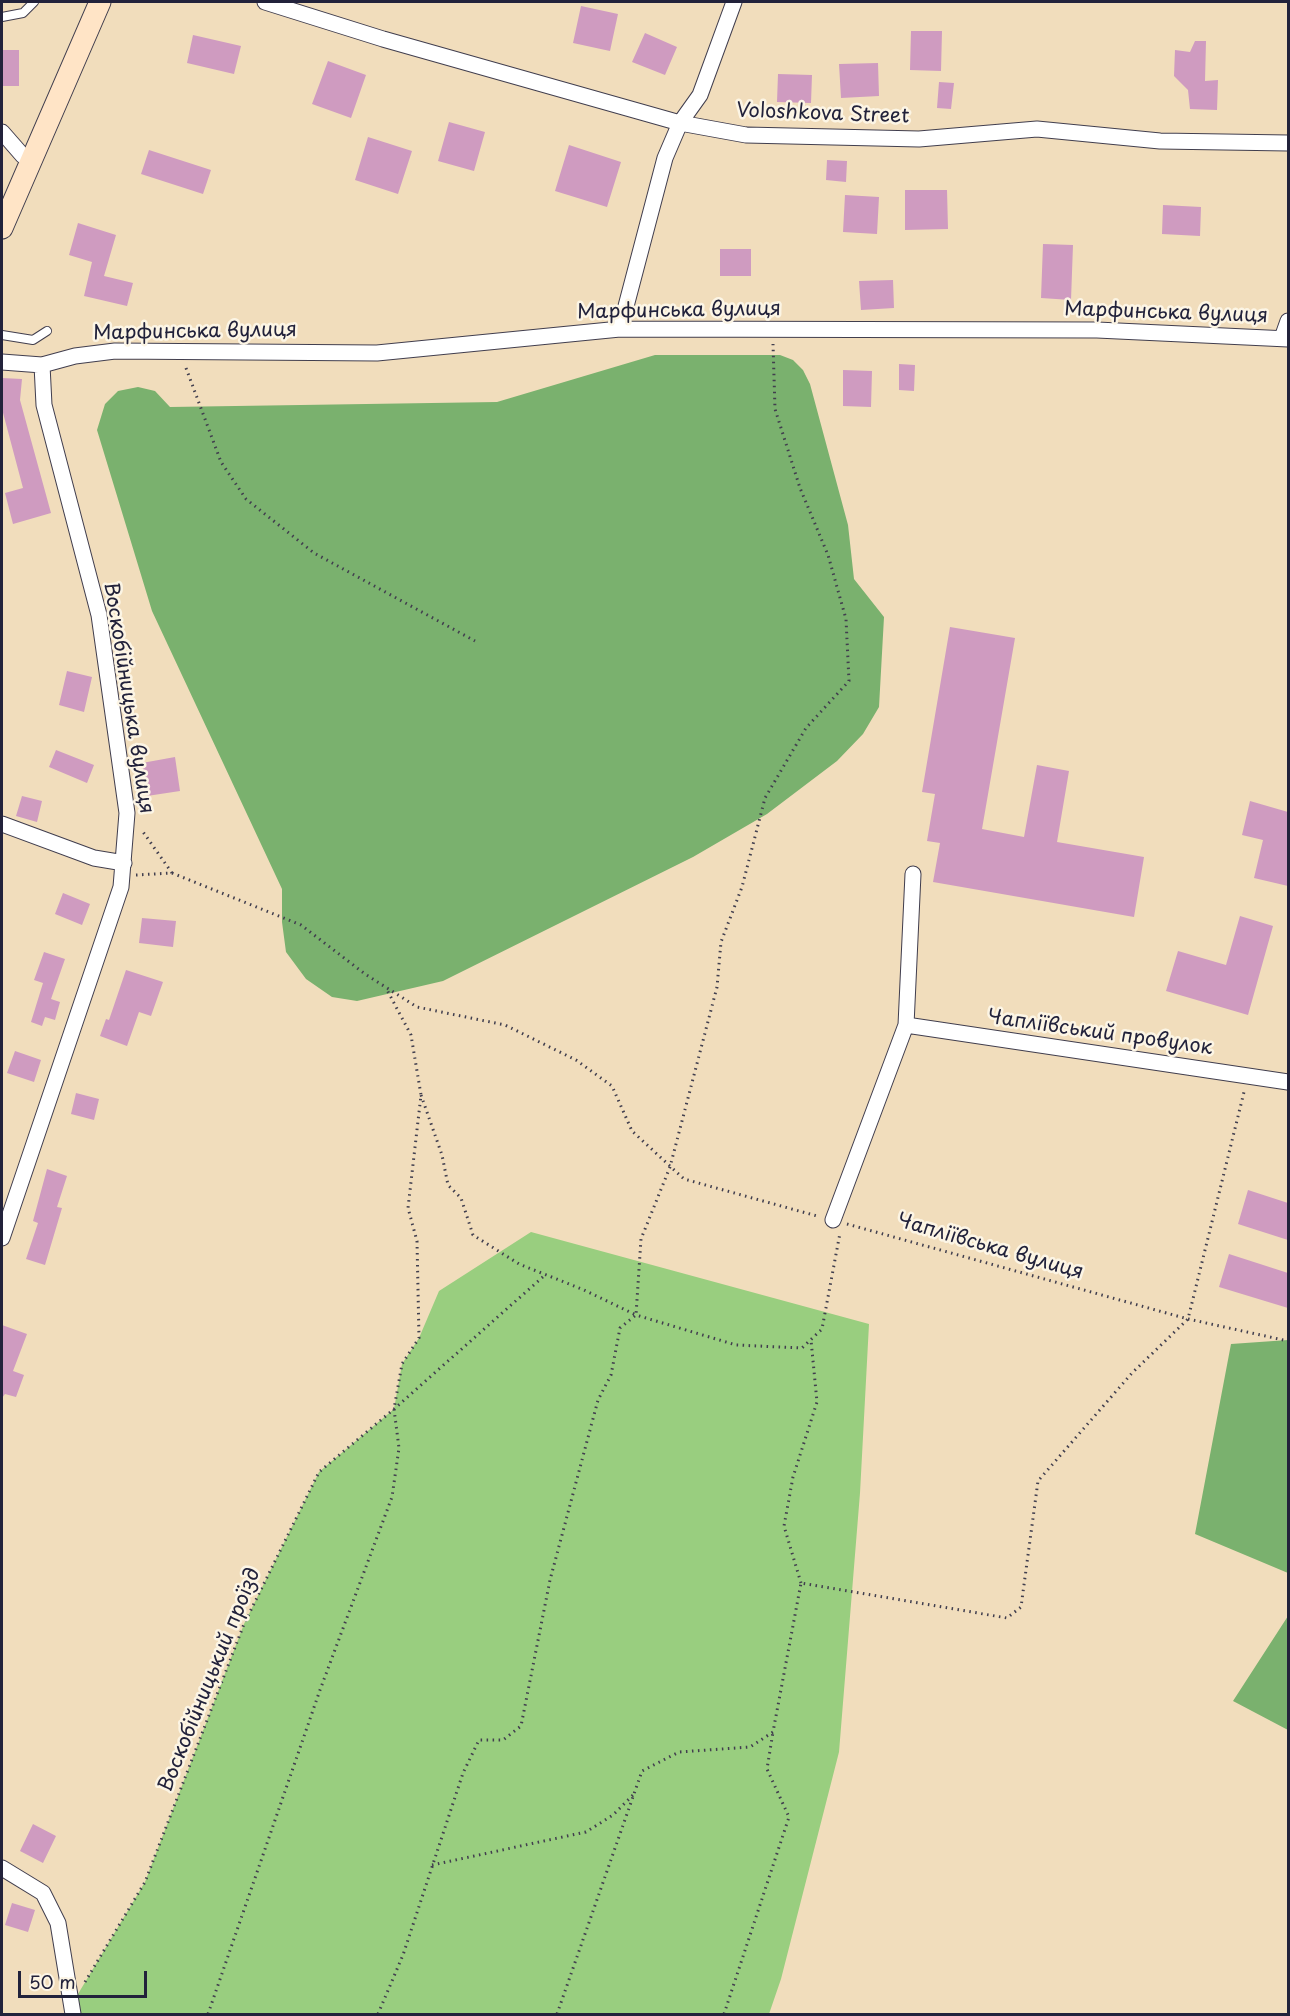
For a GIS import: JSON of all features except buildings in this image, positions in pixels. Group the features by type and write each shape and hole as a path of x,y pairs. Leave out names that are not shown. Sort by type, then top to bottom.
{"street":[{"path":"2,228 27,157 100,2"},
{"name":"Voloshkova Street","path":"265,2 383,39 680,123 746,135 919,139 1037,129 1160,141 1288,143"},
{"path":"620,329 665,158 680,123 700,95 734,2"},
{"path":"2,132 27,157"},
{"path":"2,152 27,157"},
{"path":"1285,339 1288,321"},
{"name":"Марфинська вулиця","path":"2,362 42,365 75,356 115,351 179,349 377,352 620,329 1097,330 1285,339"},
{"name":"Воскобійницька вулиця","path":"2,1238 105,939 123,869 127,813 99,615 44,405 42,365"},
{"path":"2,824 123,869"},
{"path":"837,1221 906,1025 913,874"},
{"name":"Чапліївський провулок","path":"906,1025 1288,1082"},
{"path":"2,1868 43,1893 58,1923 72,2009"}],"lane":[{"path":"2,16 23,14 34,2"},
{"path":"2,335 33,340 47,331"}],"path":[{"path":"378,2014 403,1955 463,1773 479,1740 503,1740 522,1726 550,1580 598,1400 611,1375 621,1328 636,1315 641,1239 670,1167 717,987 721,942 742,887 765,798 806,728 849,681 846,619 828,555 800,488 775,409 772,330"},
{"path":"179,349 220,462 246,499 314,553 475,641"},
{"path":"127,813 153,843 172,873"},
{"path":"123,869 172,873 301,925 417,1007 505,1025 576,1060 612,1086 632,1131 670,1167"},
{"path":"385,986 411,1035 421,1095 442,1155 448,1185 461,1198 473,1235 519,1264 636,1315 736,1345 802,1348 822,1329 837,1221"},
{"path":"801,1583 1007,1618 1021,1607 1038,1481 1132,1374 1188,1318 1248,1076"},
{"path":"208,2014 320,1690 392,1497 399,1448 394,1409 402,1364 419,1338 417,1241 408,1208 421,1095"},
{"name":"Чапліївська вулиця","path":"670,1167 684,1179 1188,1318 1288,1341"},
{"name":"Воскобійницький проїзд","path":"72,2009 145,1882 244,1624 319,1472 545,1275"},
{"path":"724,2014 789,1817 767,1769 801,1583 784,1526 793,1477 817,1402 811,1340"},
{"path":"557,2014 642,1771 679,1752 750,1747 773,1731"},
{"path":"432,1865 586,1832 613,1815 634,1795"}],"green space":[{"path":"655,355 780,355 793,360 803,370 810,384 848,525 854,579 884,617 879,707 863,734 837,761 767,814 693,857 443,981 357,1001 332,997 306,979 286,952 282,922 282,889 152,611 97,430 105,404 118,391 138,387 155,391 170,407 497,402"},
{"path":"531,1232 869,1324 860,1493 839,1752 781,1979 769,2014 73,2014 72,2004 145,1882 244,1624 319,1472 394,1409 402,1364 419,1338 439,1291"},
{"path":"1288,1340 1288,1573 1195,1534 1231,1344"},
{"path":"1288,1616 1288,1730 1233,1701"}]}
